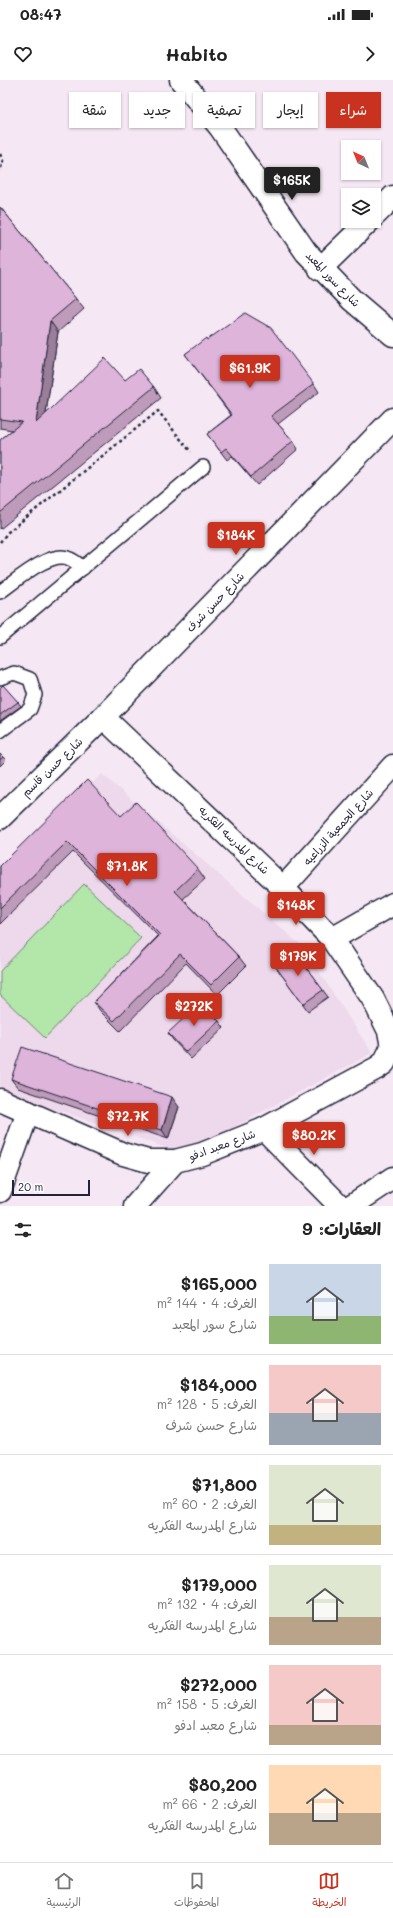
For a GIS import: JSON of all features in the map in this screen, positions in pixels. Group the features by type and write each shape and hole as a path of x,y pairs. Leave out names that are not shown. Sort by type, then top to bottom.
{"street":[{"name":"شارع سور المعبد","path":"181,80 220,127 306,252 352,300 393,335"},
{"path":"381,209 393,197"},
{"path":"320,268 362,228"},
{"name":"شارع حسن شرف","path":"103,717 393,419"},
{"name":"شارع حسن قاسم","path":"0,818 103,717"},
{"name":"شارع المدرسه الفكريه","path":"103,717 283,888 332,939 373,999 390,1031 392,1039 391,1052 384,1063 264,1129"},
{"name":"شارع الجمعية الزراعيه","path":"283,888 393,766"},
{"path":"332,939 393,904"},
{"name":"شارع معبد ادفو","path":"0,1100 123,1154 148,1161 175,1161 202,1154 264,1129"},
{"path":"0,1191 28,1112"},
{"path":"264,1129 340,1206"},
{"path":"135,1206 175,1161"},
{"path":"351,1206 393,1178"}],"lane":[{"path":"0,637 203,467"},
{"path":"0,592 50,559 60,557 70,558 83,568"},
{"path":"0,678 14,673 30,679 35,695 30,709 0,731"}],"path":[{"path":"0,154 3,161 0,171"},
{"path":"0,542 8,532 158,411 203,467"}],"shaded area":[{"path":"102,774 303,947 372,1053 184,1154 0,1090 0,868"}],"green space":[{"path":"84,884 141,938 45,1038 0,995 0,971"}],"building":[{"path":"0,207 76,299 50,321 36,423 105,358 125,380 139,369 154,387 0,513 0,440 22,422 0,419"},
{"path":"245,313 271,328 314,384 271,416 293,441 251,477 226,448 221,452 207,434 232,415 185,354 206,338 207,340"},
{"path":"3,685 18,702 0,715 0,688"},
{"path":"87,780 121,816 136,802 198,869 175,891 239,957 211,985 180,954 114,1021 94,1002 160,935 67,842 0,908 0,866"},
{"path":"292,949 323,990 303,1004 273,963"},
{"path":"201,1002 219,1021 186,1052 168,1033"},
{"path":"22,1047 172,1097 162,1130 11,1079"}]}
